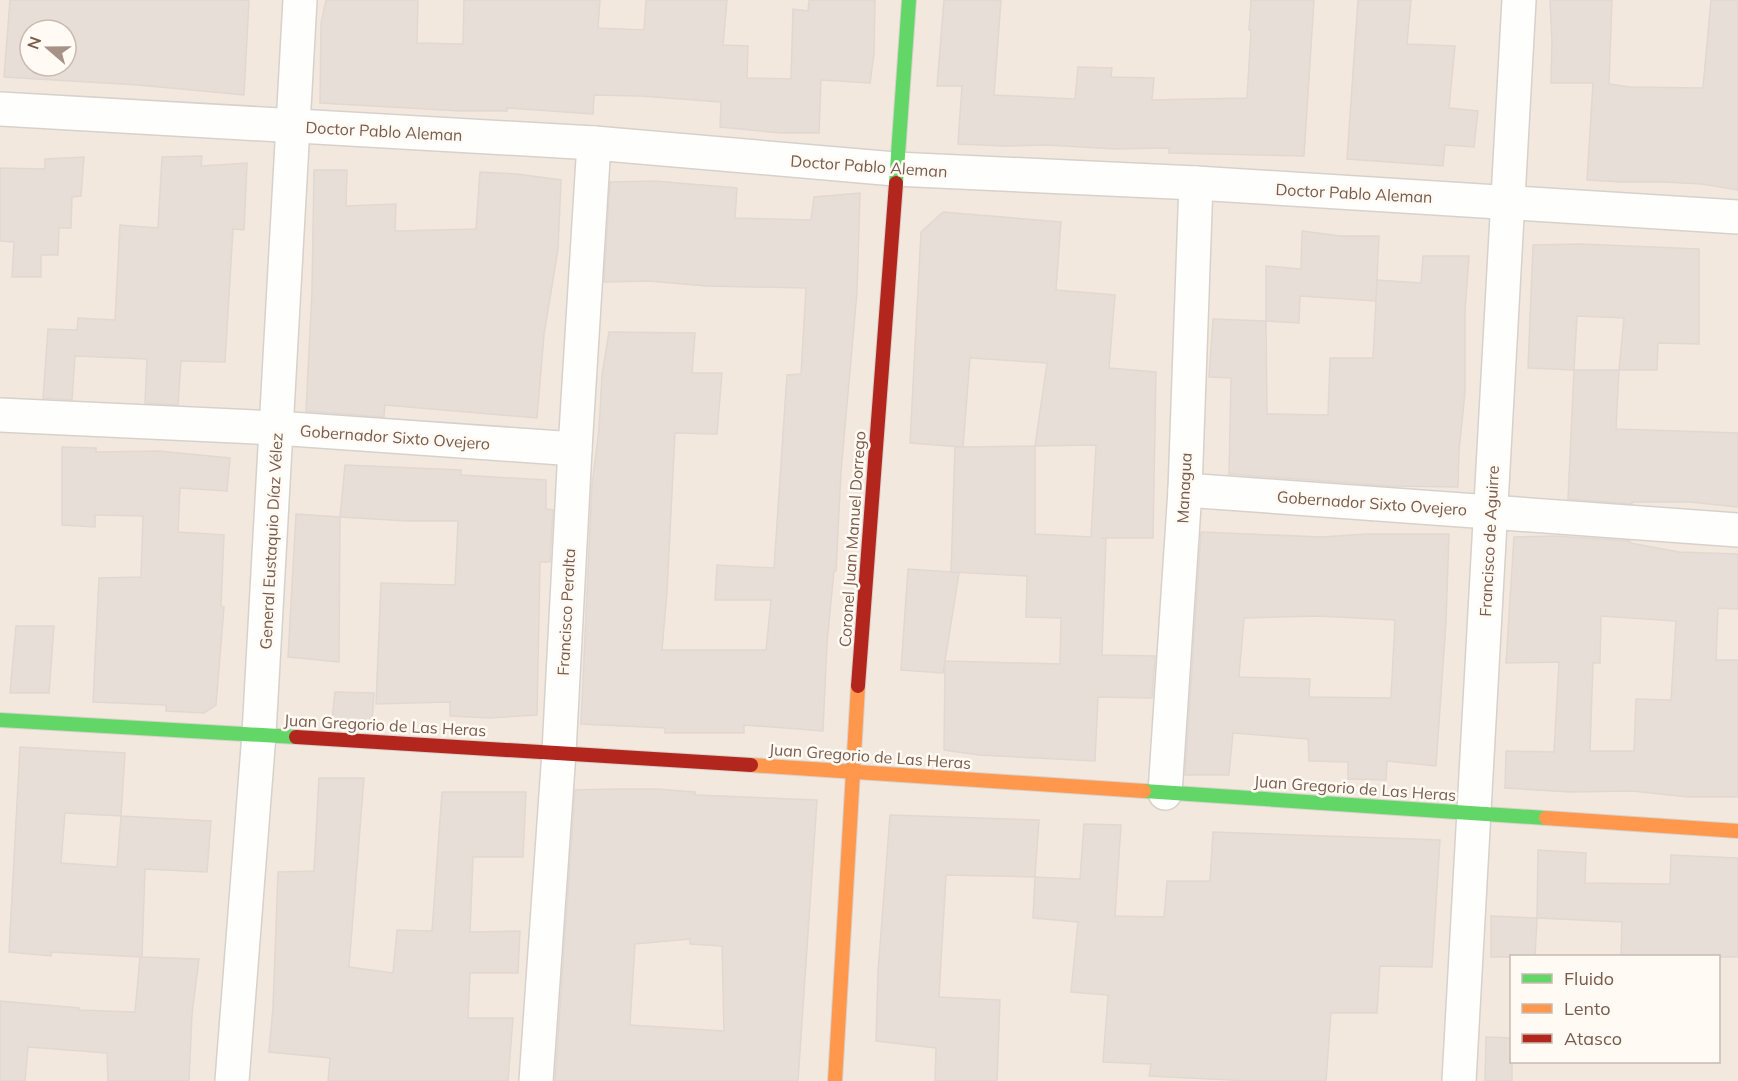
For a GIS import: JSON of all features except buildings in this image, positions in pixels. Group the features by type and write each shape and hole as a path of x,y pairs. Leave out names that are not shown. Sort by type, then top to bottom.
{"street":[{"name":"General Eustaquio Díaz Vélez","path":"232,1081 259,734 278,428 300,0"},
{"name":"Coronel Juan Manuel Dorrego","path":"835,1081 852,772 909,0"},
{"name":"Francisco de Aguirre","path":"1459,1081 1519,0"},
{"name":"Doctor Pablo Aleman","path":"0,109 594,143 895,169 1196,183 1738,217"},
{"name":"Francisco Peralta","path":"536,1081 559,752 594,143"},
{"name":"Managua","path":"1165,793 1185,490 1196,183"},
{"name":"Gobernador Sixto Ovejero","path":"0,415 278,428 575,449"},
{"name":"Gobernador Sixto Ovejero","path":"1185,490 1738,530"},
{"name":"Juan Gregorio de Las Heras","path":"0,720 559,752 1738,831"}],"shaded area":[{"path":"0,0 1738,0 1738,1081 0,1081"}],"traffic: fast":[{"path":"896,183 909,0"},
{"path":"0,720 296,737"},
{"path":"1144,791 1546,818"}],"traffic: slow":[{"path":"835,1081 858,686"},
{"path":"751,765 1144,791"},
{"path":"1546,818 1738,831"}],"traffic: jam":[{"path":"858,686 896,183"},
{"path":"296,737 751,765"}]}
